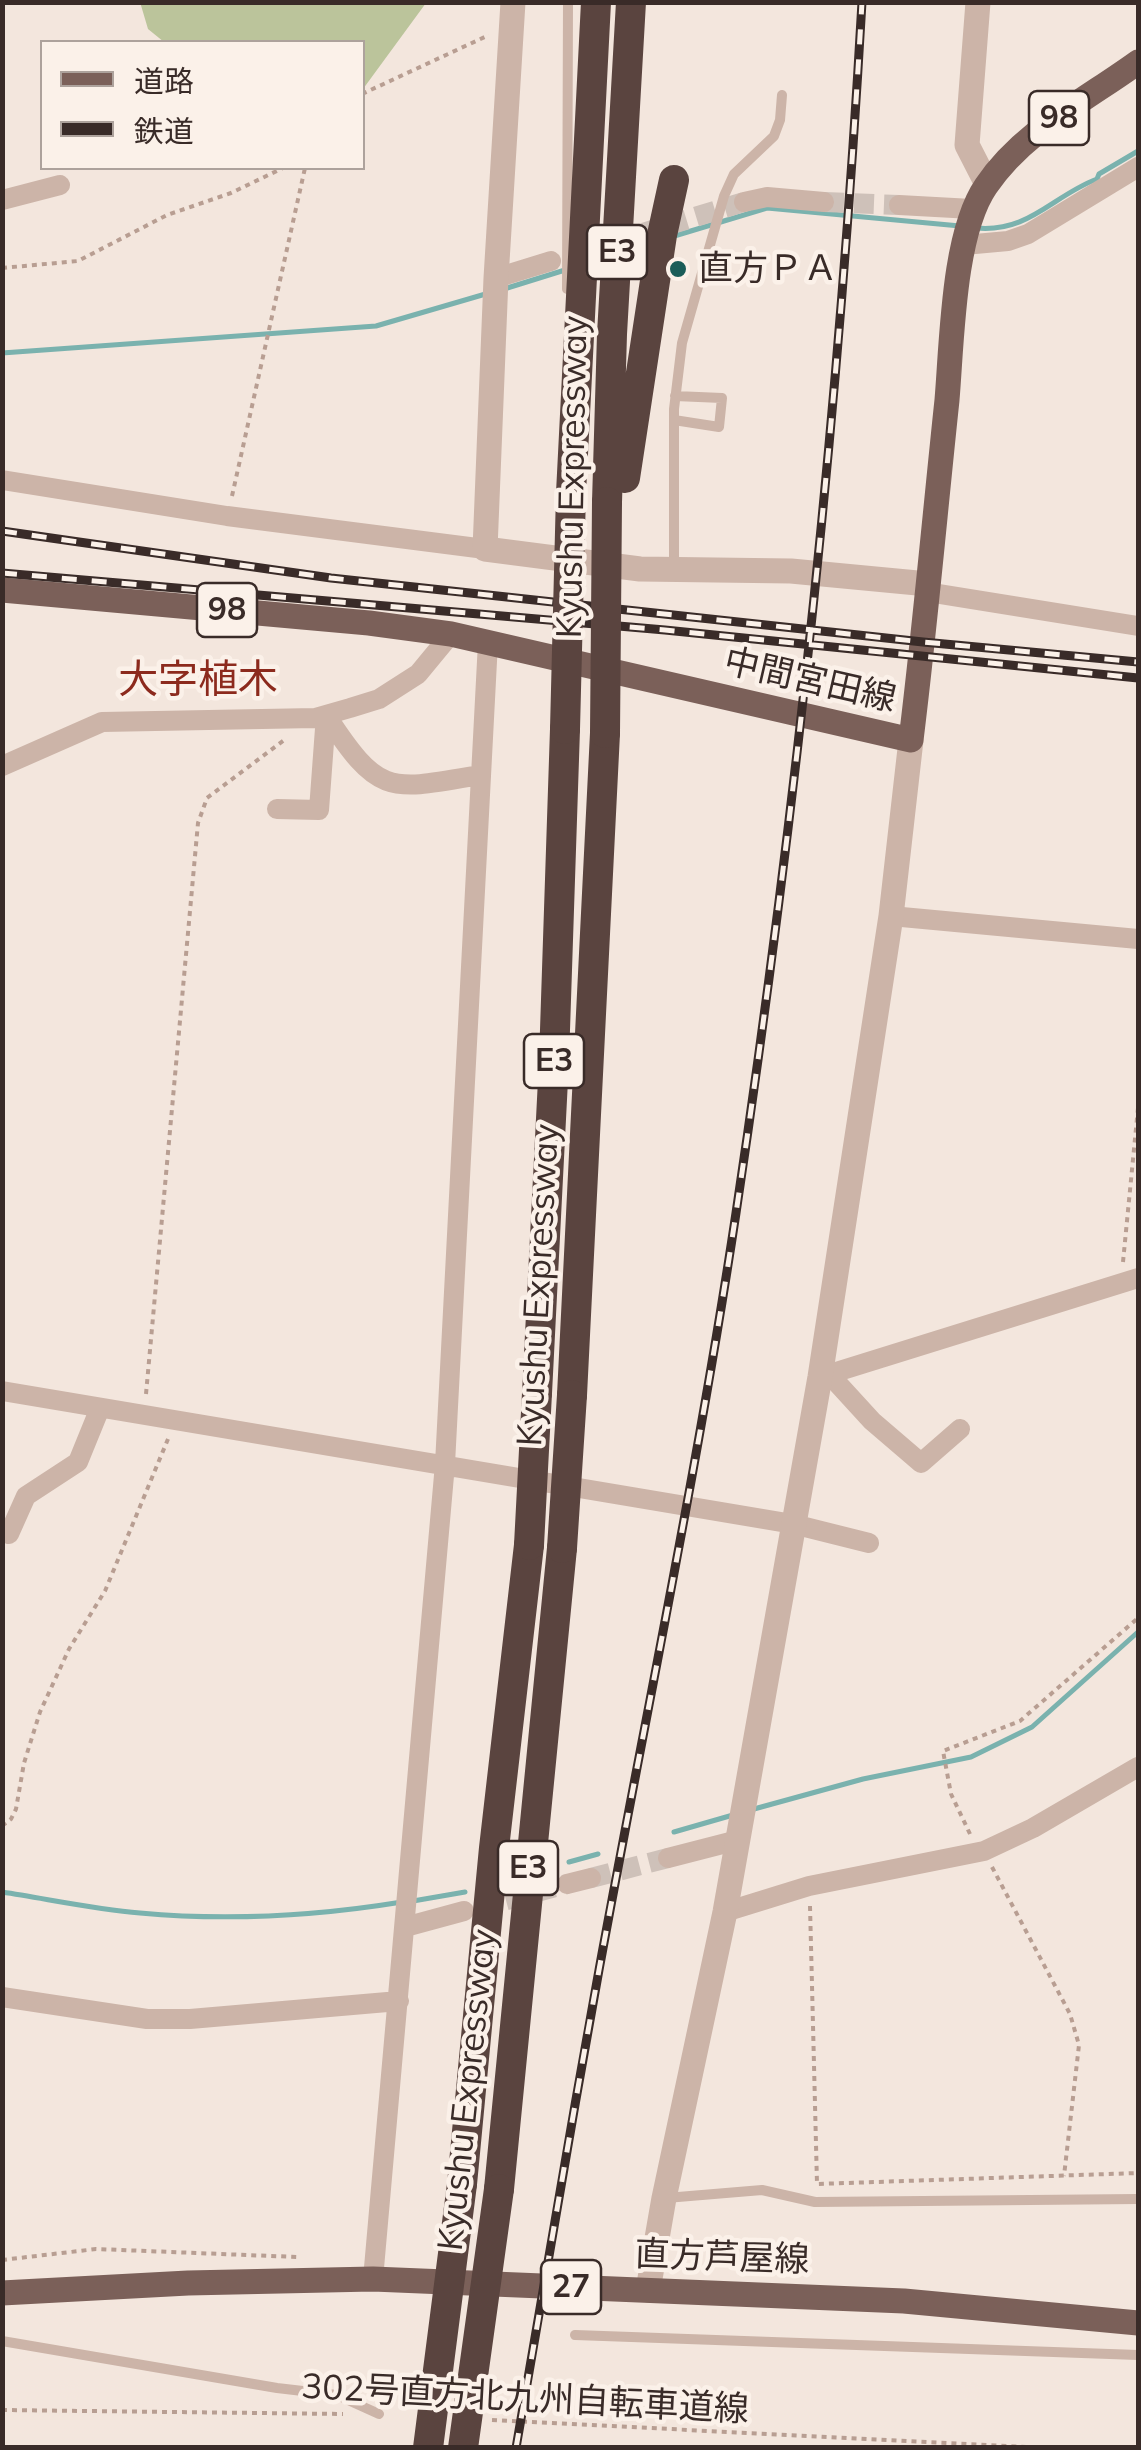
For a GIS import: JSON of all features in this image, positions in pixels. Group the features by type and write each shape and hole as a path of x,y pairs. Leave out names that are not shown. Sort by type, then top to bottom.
{"highway":[{"name":"Kyushu Expressway","path":"428,2448 462,2184 494,1848 529,1546 554,1060 570,493 596,2"},
{"name":"Kyushu Expressway","path":"463,2448 499,2189 562,1548 605,733 607,588 614,502 612,334 631,2"},
{"path":"614,502 674,180"}],"main road":[{"name":"中間宮田線","path":"2,590 451,634 912,740 964,245 972,209 987,184 1025,142 1138,62"},
{"name":"直方芦屋線","path":"2,2294 188,2283 373,2279 904,2301 1138,2322"}],"street":[{"path":"978,2 968,145 987,184"},
{"path":"484,550 512,11"},
{"path":"964,245 1008,241 1028,234 1138,166"},
{"path":"2,200 60,185"},
{"path":"744,202 766,197 824,202"},
{"path":"899,205 972,209"},
{"path":"496,278 550,261"},
{"path":"2,480 227,516 484,550 674,570 791,571 928,588 1138,626"},
{"path":"2,766 102,722 320,716 379,699 418,674 451,634"},
{"path":"373,2279 445,1464 488,642"},
{"path":"320,716 354,758 385,782 418,786 480,775"},
{"path":"277,809 319,810 320,716"},
{"path":"648,2290 725,1912 793,1524 825,1376 912,740"},
{"path":"890,916 1138,939"},
{"path":"825,1376 1130,1281"},
{"path":"825,1376 921,1463 960,1429"},
{"path":"2,1391 793,1524 869,1543"},
{"path":"9,1534 26,1496 78,1462 100,1408"},
{"path":"725,1912 809,1886 984,1851 1033,1828 1138,1766"},
{"path":"668,1858 738,1836"},
{"path":"568,1884 591,1878"},
{"path":"405,1922 464,1911"},
{"path":"2,1997 148,2019 399,2002"}],"lane":[{"path":"568,2 566,274 574,420"},
{"path":"674,570 674,420 682,343 724,196 734,174 774,136 782,94"},
{"path":"674,420 719,427 722,398 675,396"},
{"path":"664,2198 762,2190 815,2202 1138,2200"},
{"path":"574,2335 1138,2355"},
{"path":"2,2341 337,2395 379,2414"}],"path":[{"path":"365,93 457,52 512,11"},
{"path":"2,268 78,261 167,215 231,193 279,170"},
{"path":"227,516 305,170"},
{"path":"144,1416 198,823 207,798 320,716"},
{"path":"1130,1281 1138,1108"},
{"path":"2,1826 16,1809 24,1763 40,1712 69,1650 105,1592 176,1420"},
{"path":"1064,2176 1079,2044 1070,2014 984,1851 967,1831 952,1794 944,1752 1020,1720 1138,1618"},
{"path":"809,1886 817,2184 1138,2173"},
{"path":"2,2260 96,2249 299,2257"},
{"name":"302号直方北九州自転車道線","path":"2,2410 379,2414"},
{"name":"302号直方北九州自転車道線","path":"478,2420 1044,2448"}],"green space":[{"path":"140,2 426,2 365,86 365,40 162,40 148,29"}],"waterway":[{"path":"976,228 995,228 1026,219 1138,151"},
{"path":"671,237 767,208 960,226"},
{"path":"628,251 651,244"},
{"path":"504,289 565,270"},
{"path":"2,353 376,326 489,293"},
{"path":"754,1809 863,1779 971,1757 1032,1727 1138,1632"},
{"path":"674,1832 733,1815"},
{"path":"569,1862 598,1854"},
{"path":"2,1892 123,1911 206,1917 304,1914 402,1902"},
{"path":"413,1901 465,1892"}],"tunnel":[{"path":"610,243 744,202"},
{"path":"824,202 899,205"},
{"path":"591,1878 668,1858"},
{"path":"477,1908 567,1884"}],"railway":[{"path":"516,2448 599,1970 705,1403 758,1062 828,458 862,2"},
{"path":"2,531 331,578 1138,662"},
{"path":"2,573 665,630 1138,678"}],"place":[{"name":"直方ＰＡ","path":"678,269"}],"district":[{"name":"大字植木","path":"198,681"}]}
